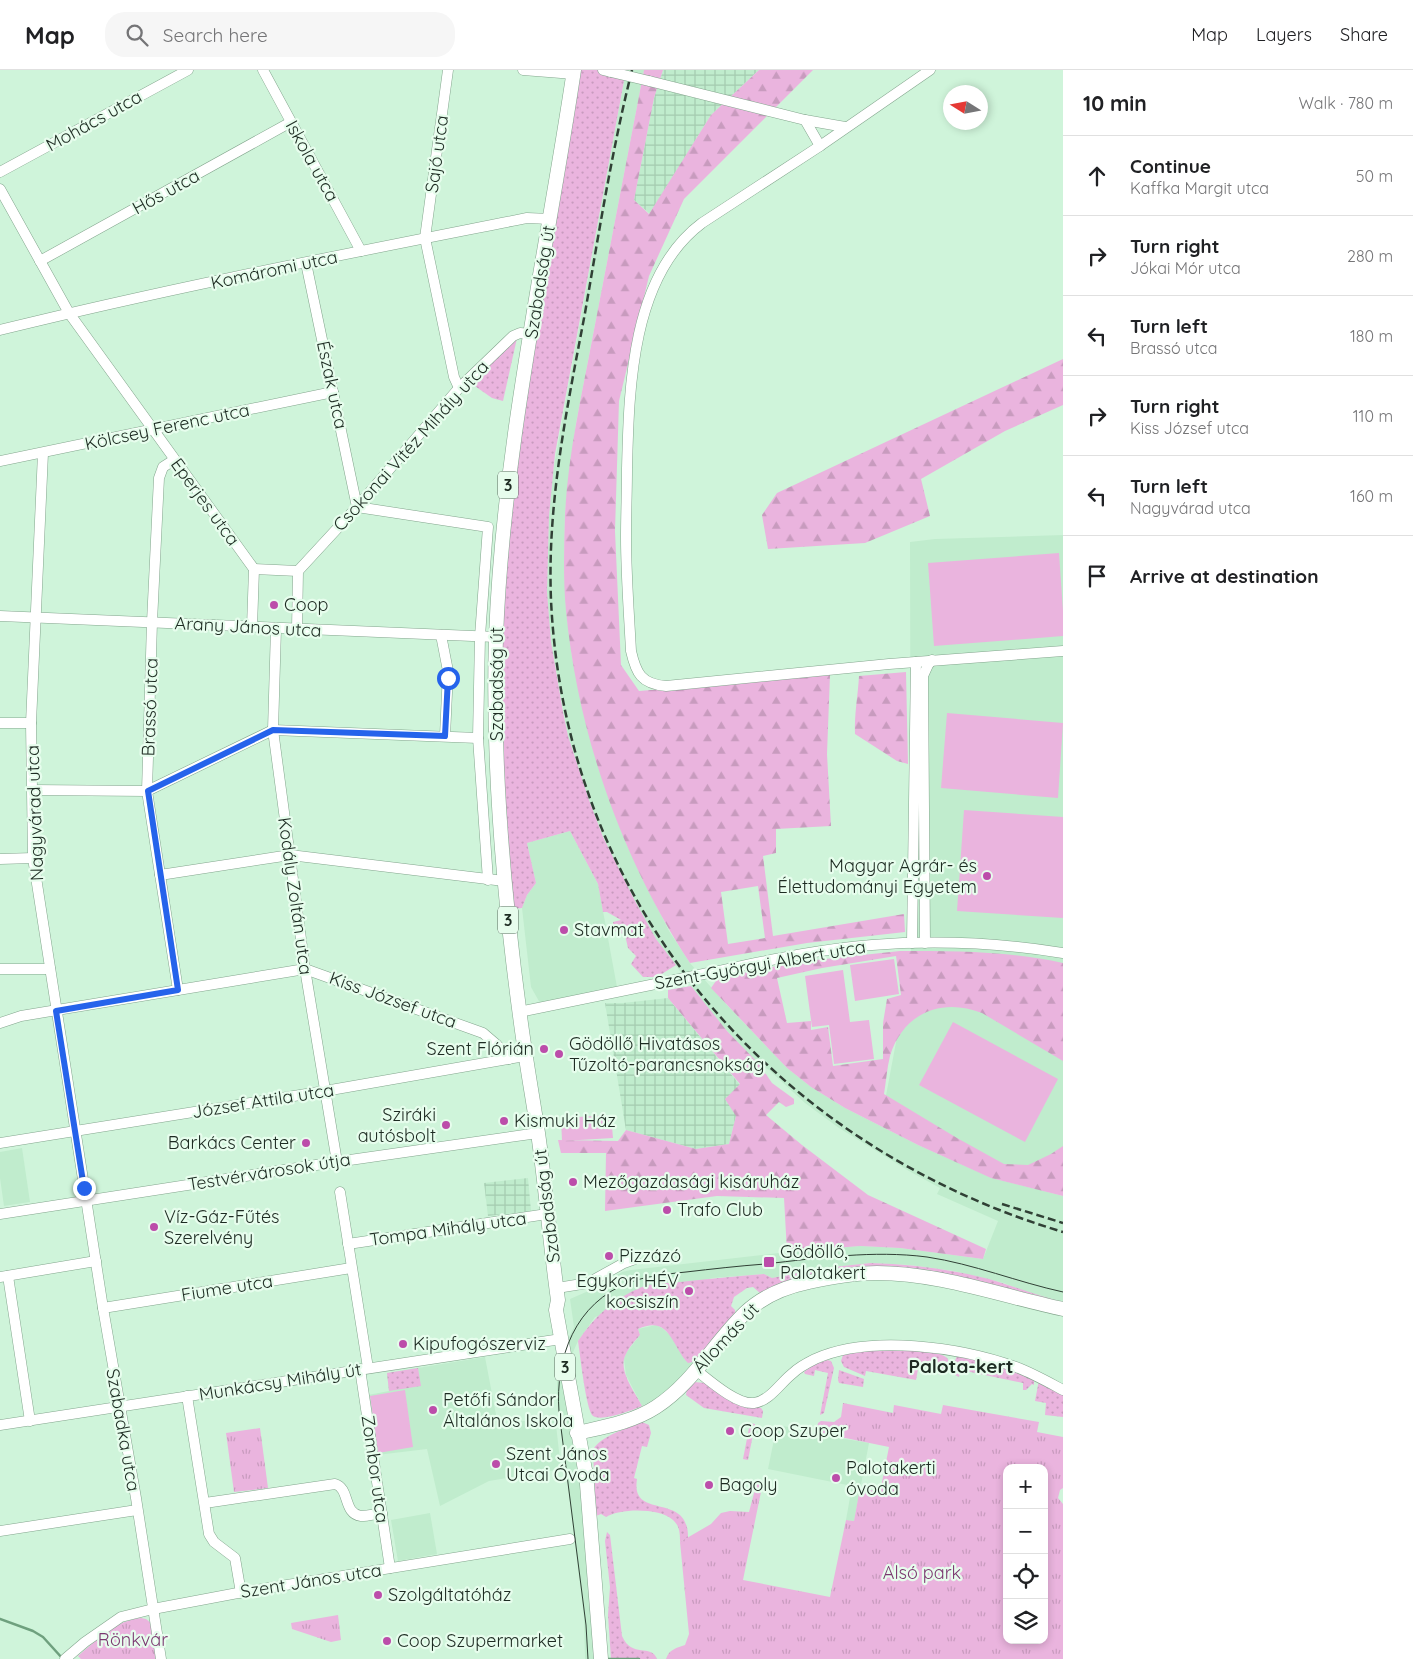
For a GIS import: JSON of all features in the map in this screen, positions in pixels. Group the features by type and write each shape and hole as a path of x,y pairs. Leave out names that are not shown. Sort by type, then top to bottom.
{"main road":[{"name":"Szabadság út","path":"574,72 508,485 500,565 496,637 496,766 504,880 519,1012 538,1132 557,1294 556,1310 560,1339 580,1433"},
{"name":"Állomás út","path":"580,1433 624,1421 656,1407 676,1392 744,1313 764,1299 792,1286 842,1276 879,1273 918,1277 962,1285 1063,1309"},
{"name":"Szabadság út","path":"557,1294 564,1310 587,1481 601,1658"}],"street":[{"name":"Mohács utca","path":"0,172 188,70"},
{"name":"Iskola utca","path":"263,70 361,251"},
{"name":"Sajó utca","path":"448,70 425,238 454,377 459,388"},
{"path":"523,70 574,72"},
{"path":"930,70 690,232 669,256 653,288 637,343 628,412 626,538 631,651 634,666 639,676 647,682 656,686 666,686 932,660 1063,651"},
{"path":"607,71 805,120 845,127"},
{"path":"805,120 820,146"},
{"name":"Hős utca","path":"40,262 291,122"},
{"name":"Eperjes utca","path":"0,189 69,313 254,570"},
{"name":"Komáromi utca","path":"0,330 69,313 425,238 527,218 550,219"},
{"name":"Észak utca","path":"306,263 357,507"},
{"name":"Csokonai Vitéz Mihály utca","path":"298,571 357,507 459,388 513,336 520,333 531,334"},
{"name":"Kölcsey Ferenc utca","path":"0,461 333,392"},
{"name":"Nagyvárad utca","path":"43,453 31,722 33,858 86,1200"},
{"name":"Brassó utca","path":"174,460 163,467 159,478 152,622 148,791 178,990"},
{"name":"Szabadság út","path":"357,507 488,527 480,636 478,738 488,880"},
{"path":"252,627 254,570 298,571 297,629"},
{"name":"Arany János utca","path":"0,616 496,637"},
{"name":"Kodály Zoltán utca","path":"276,628 273,730 305,968 337,1162"},
{"path":"441,635 448,671 445,736"},
{"path":"912,943 912,907 924,676 932,660"},
{"path":"916,662 918,774 925,943"},
{"path":"0,723 31,722"},
{"path":"32,790 148,791 273,730 478,738"},
{"path":"160,875 290,855 488,880 504,880"},
{"path":"0,859 33,858"},
{"path":"912,907 924,906"},
{"name":"Szent-Györgyi Albert utca","path":"519,1012 824,951 871,945 925,943 1012,947 1063,953"},
{"name":"Kiss József utca","path":"0,1023 21,1016 305,968 483,1033 510,1059"},
{"path":"0,969 50,969"},
{"name":"József Attila utca","path":"0,1143 325,1091 525,1056"},
{"name":"Testvérvárosok útja","path":"0,1214 538,1132"},
{"name":"Zombor utca","path":"340,1192 390,1568"},
{"name":"Szabadka utca","path":"86,1200 161,1659"},
{"name":"Tompa Mihály utca","path":"348,1244 547,1214"},
{"path":"557,1294 588,1283 635,1259"},
{"path":"30,1421 4,1276 96,1261"},
{"name":"Fiume utca","path":"103,1308 351,1268"},
{"name":"Munkácsy Mihály út","path":"0,1426 560,1339"},
{"path":"696,1370 737,1399 754,1403 768,1397 804,1365 835,1352 872,1346 917,1347 962,1353 1015,1366 1063,1390"},
{"path":"187,1396 210,1537 234,1558 242,1592"},
{"path":"204,1503 335,1484 342,1487 347,1503 351,1510 357,1514 361,1516 382,1513"},
{"path":"0,1531 137,1510"},
{"name":"Szent János utca","path":"66,1658 121,1617 153,1609 242,1592 570,1539"}],"shaded area":[{"path":"626,70 644,70 576,423 565,511 566,610 572,657 590,738 610,801 626,843 650,893 669,931 690,963 787,1068 811,1087 845,1108 918,1145 992,1178 1063,1196 1063,1302 1040,1297 1004,1283 954,1271 911,1265 871,1263 823,1268 772,1278 764,1274 712,1278 595,1317 578,1341 570,1359 596,1659 585,1659 584,1617 557,1396 559,1363 574,1327 570,1299 593,1289 622,1272 631,1270 787,1252 860,1246 900,1248 983,1259 998,1221 937,1194 940,1188 839,1128 805,1103 768,1069 762,1067 727,1031 656,939 635,901 596,820 568,736 551,642 547,592 549,516 553,472"},
{"path":"663,70 759,70 711,115 650,214 634,200 654,98"},
{"name":"Magyar Agrár- és Élettudományi Egyetem","path":"1063,535 1063,1189 1002,1167 885,1101 911,962 910,542 935,539"},
{"path":"570,831 598,884 617,987 540,1003 531,987 522,908 527,895 536,883 527,843"},
{"path":"668,998 740,1085 736,1116 729,1144 696,1149 626,1130 605,1003"},
{"path":"22,1148 30,1202 4,1206 0,1178 0,1152"},
{"path":"528,1178 531,1211 488,1216 484,1183"},
{"path":"656,1325 671,1336 685,1360 697,1361 689,1371 659,1397 642,1406 626,1375 624,1359 626,1353 640,1335 638,1329"},
{"name":"Petőfi Sándor Általános Iskola","path":"485,1357 498,1425 555,1416 561,1469 489,1481 440,1506 427,1449 377,1455 368,1395 389,1391 387,1373"},
{"name":"Palotakerti óvoda","path":"777,1425 869,1443 854,1521 846,1520 852,1486 768,1469"},
{"path":"430,1513 437,1554 398,1561 391,1520"}],"green space":[{"path":"581,70 626,70 555,454 549,516 547,592 551,642 568,736 603,837 656,939 676,965 657,977 643,977 631,964 636,956 628,948 625,935 614,931 613,922 621,920 607,912 603,912 598,884 570,831 527,843 536,883 527,895 522,908 513,909 500,736 506,537 532,354 538,332"},
{"path":"644,70 663,70 654,98 634,200 649,214 711,115 759,70 813,70 684,199 649,276 619,401 615,531 621,665 639,691 830,675 827,754 831,826 776,829 776,853 763,856 773,936 904,914 905,932 807,943 690,963 644,882 624,839 593,749 581,704 566,611 564,587 565,514 576,424","holes":["758,886 765,938 728,944 721,892"]},
{"path":"517,338 503,401 492,398 472,384 510,342"},
{"path":"1063,359 1063,405 1005,431 921,479 930,516 865,543 768,549 762,515 777,493"},
{"path":"1059,553 1063,636 934,646 928,563"},
{"path":"906,672 908,764 897,761 855,734 859,676"},
{"path":"947,713 1063,723 1058,798 941,788"},
{"path":"964,810 1063,817 1063,918 957,911"},
{"path":"900,951 921,951 1003,954 1063,963 1063,1061 982,1013 967,1008 939,1008 926,1012 914,1019 896,1041 890,1056 884,1094 1004,1164 1028,1165 1063,1146 1063,1196 991,1178 918,1145 845,1108 811,1087 787,1068 711,988 718,978 797,962","holes":["896,956 901,995 887,999 883,1023 883,1059 833,1066 828,1027 811,1030 811,1021 787,1023 777,978 822,968"]},
{"path":"894,959 899,994 855,1001 850,965"},
{"path":"843,970 850,1022 869,1020 874,1059 834,1064 829,1025 812,1027 805,976"},
{"path":"691,986 727,1031 762,1067 761,1071 766,1074 772,1083 794,1099 794,1104 786,1107 779,1102 766,1115 868,1195 986,1249 983,1259 900,1248 860,1246 787,1252 784,1198 717,1196 605,1211 606,1153 561,1153 558,1140 618,1141 626,1130 696,1149 729,1144 736,1116 725,1099 740,1084 668,998 668,990"},
{"path":"953,1022 1058,1079 1025,1142 919,1085"},
{"path":"611,1115 613,1138 562,1141 561,1118"},
{"path":"871,1263 930,1268 974,1275 1063,1302 1063,1306 910,1272 771,1288 760,1293 753,1287 747,1288 734,1297 731,1306 735,1310 735,1315 697,1361 688,1363 664,1329 649,1325 638,1329 640,1335 627,1351 624,1367 628,1381 642,1406 618,1415 603,1418 593,1416 590,1412 578,1341 598,1316 632,1291 656,1284 764,1274 772,1278 823,1268"},
{"path":"888,1350 937,1353 948,1359 948,1368 942,1375 938,1374 939,1368 919,1364 916,1380 866,1371 865,1376 844,1367 841,1361 843,1355 862,1351"},
{"path":"957,1356 1007,1367 1034,1379 1034,1385 1032,1384 1026,1390 1023,1390 1023,1383 961,1370 959,1377 955,1375 952,1368"},
{"path":"827,1360 831,1361 834,1368 824,1413 820,1415 828,1373 815,1370 814,1376 804,1372 815,1364"},
{"path":"418,1368 421,1386 389,1391 387,1373"},
{"path":"839,1370 864,1379 863,1387 839,1383"},
{"path":"1039,1380 1063,1394 1063,1417 1045,1415 1046,1403 1035,1401"},
{"path":"693,1382 706,1383 761,1408 763,1411 762,1418 704,1408 686,1395 687,1388"},
{"path":"405,1390 413,1447 378,1453 370,1396"},
{"name":"Alsó park","path":"843,1403 893,1413 894,1405 941,1414 943,1405 1039,1422 1037,1432 1063,1437 1063,1488 1060,1490 1058,1498 1063,1504 1063,1659 666,1659 671,1651 685,1645 689,1634 680,1542 711,1524 721,1513 730,1511 749,1512 757,1482 763,1482 743,1580 830,1597 846,1520 854,1521 860,1488 880,1492 889,1447 816,1432 818,1423 821,1421 834,1422 841,1417"},
{"path":"642,1422 649,1425 651,1433 647,1447 642,1446 634,1478 637,1479 637,1492 642,1500 670,1510 679,1515 686,1523 688,1538 680,1542 679,1530 675,1522 659,1513 630,1511 606,1517 601,1514 596,1516 593,1450 596,1445 608,1437"},
{"path":"750,1423 755,1424 748,1460 743,1459"},
{"path":"260,1428 268,1488 234,1492 226,1433"},
{"path":"607,1532 610,1535 622,1636 631,1647 650,1652 657,1659 611,1659 608,1615 610,1587 605,1541"},
{"path":"338,1615 341,1640 331,1642 292,1629 291,1623"},
{"name":"Rönkvár","path":"141,1618 151,1623 156,1659 81,1659 78,1656 115,1627"}],"waterway":[{"path":"0,1619 33,1631 43,1637 63,1659"},
{"path":"607,1659 639,1659"}],"tram line":[{"path":"588,1659 586,1625 559,1412 559,1391 565,1352 572,1334 582,1318 595,1303 611,1291 630,1282 651,1277 826,1257 886,1254 944,1260 1063,1292"}],"railway":[{"path":"632,70 612,161 565,420 552,528 551,600 565,711 596,815 643,911 704,998 778,1075 863,1140 959,1193 1063,1232"},
{"path":"1002,1204 1063,1223"}],"place":[{"name":"Coop","path":"274,605"},
{"name":"Magyar Agrár- és Élettudományi Egyetem","path":"987,876"},
{"name":"Stavmat","path":"564,930"},
{"name":"Szent Flórián","path":"544,1049"},
{"name":"Gödöllő Hivatásos Tűzoltó-parancsnokság","path":"559,1054"},
{"name":"Kismuki Ház","path":"504,1121"},
{"name":"Sziráki autósbolt","path":"446,1125"},
{"name":"Barkács Center","path":"306,1143"},
{"name":"Mezőgazdasági kisáruház","path":"573,1182"},
{"name":"Trafo Club","path":"667,1210"},
{"name":"Víz-Gáz-Fűtés Szerelvény","path":"154,1227"},
{"name":"Pizzázó","path":"609,1256"},
{"name":"Gödöllő, Palotakert","path":"769,1262"},
{"name":"Egykori HÉV kocsiszín","path":"689,1291"},
{"name":"Kipufogószerviz","path":"403,1344"},
{"name":"Petőfi Sándor Általános Iskola","path":"433,1410"},
{"name":"Coop Szuper","path":"730,1431"},
{"name":"Szent János Utcai Óvoda","path":"496,1464"},
{"name":"Palotakerti óvoda","path":"836,1478"},
{"name":"Bagoly","path":"709,1485"},
{"name":"Szolgáltatóház","path":"378,1595"},
{"name":"Coop Szupermarket","path":"387,1641"}],"district":[{"name":"Palota-kert","path":"961,1366"}],"route":[{"path":"84,1188 56,1011 178,990 148,791 273,730 445,736 448,678"}]}
